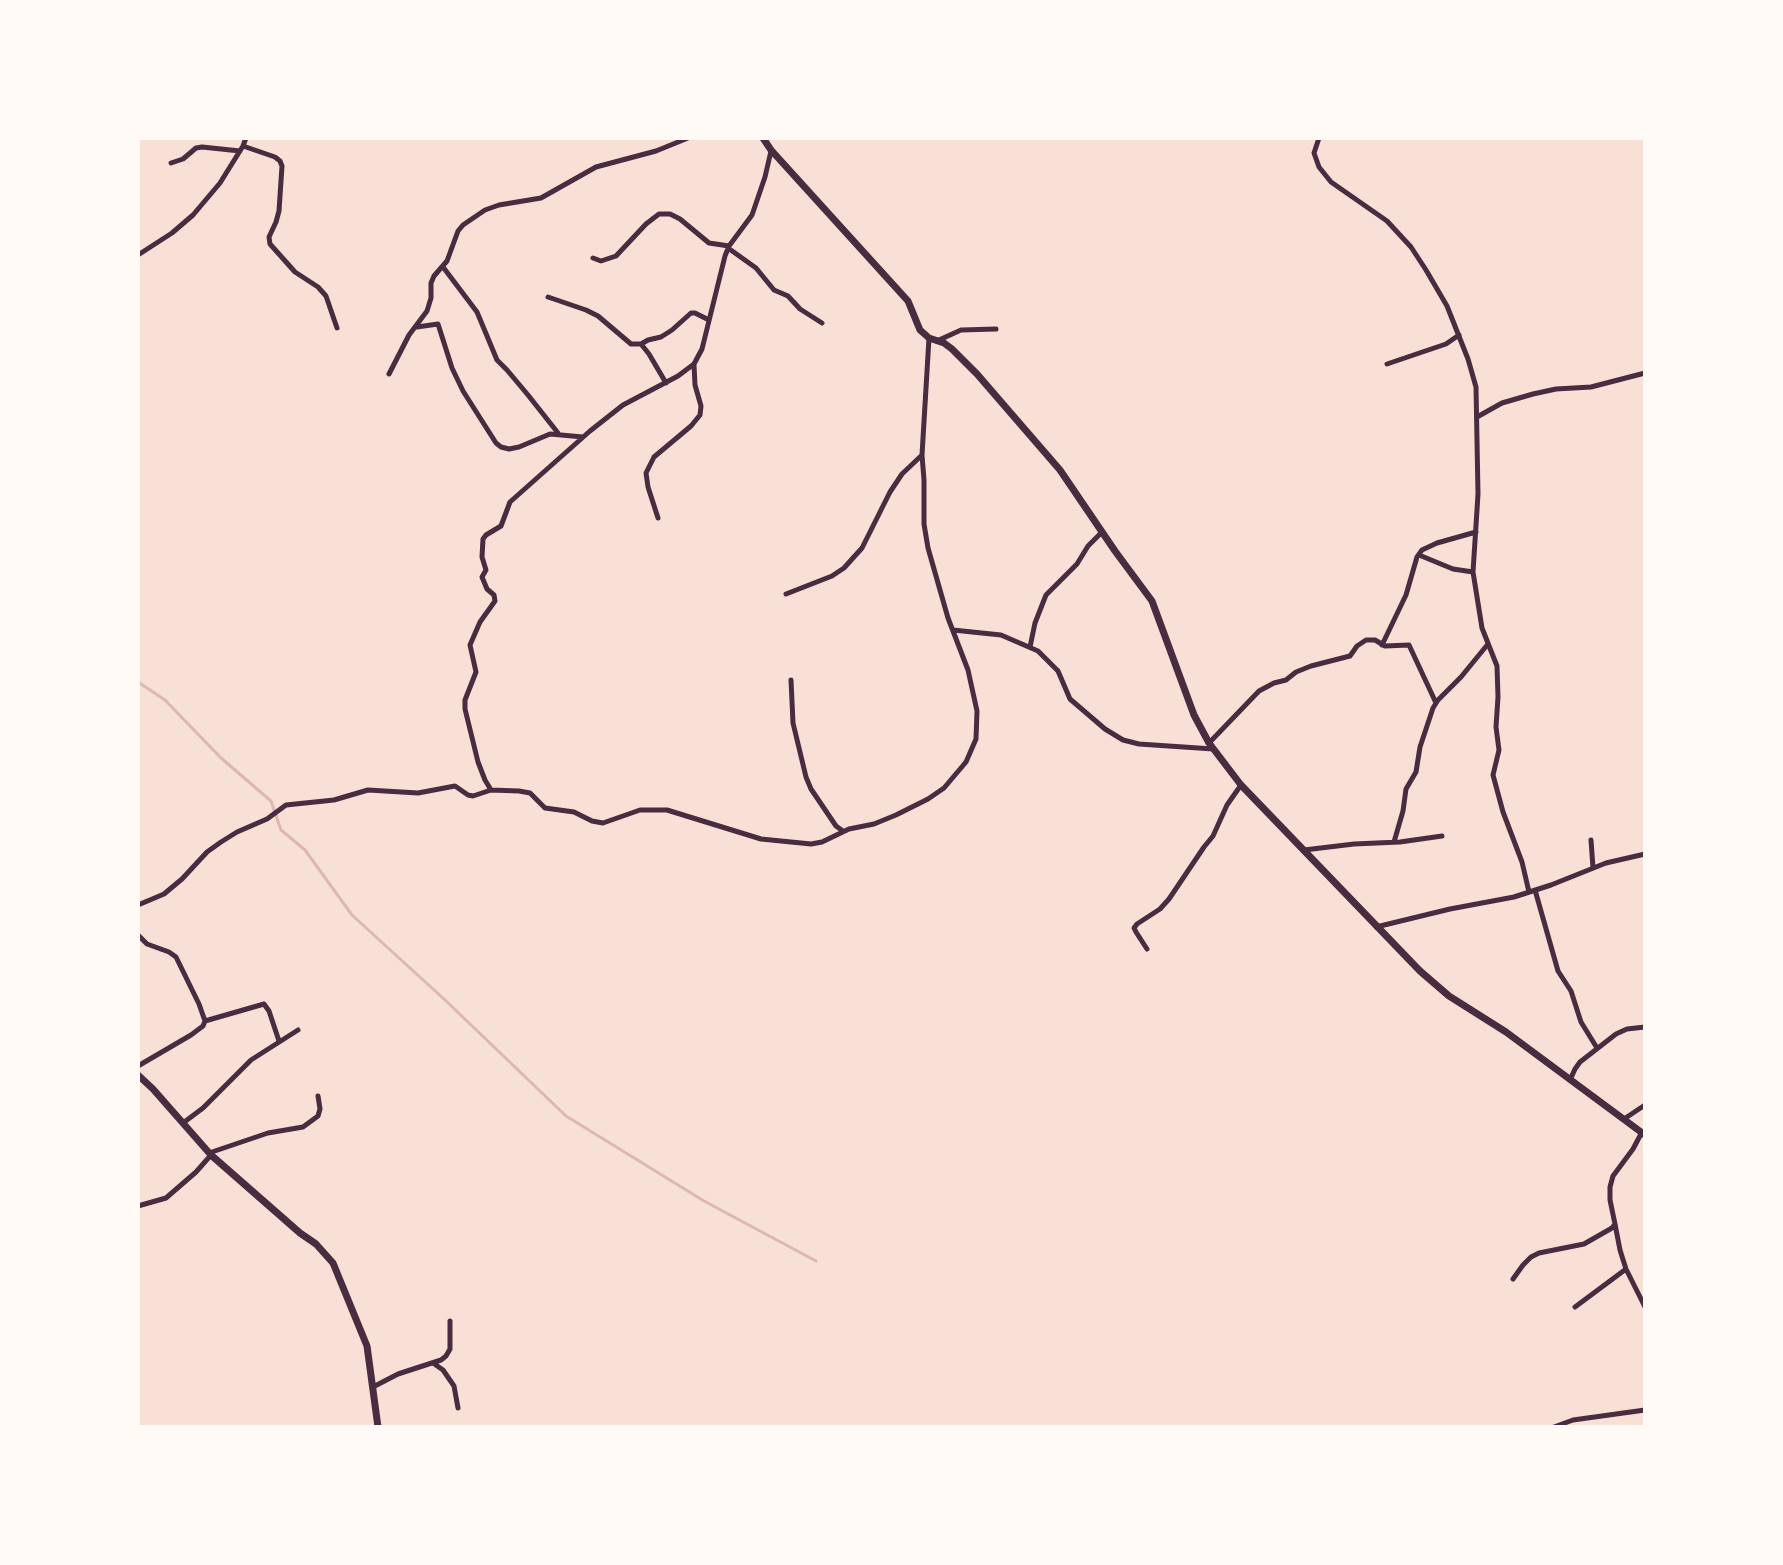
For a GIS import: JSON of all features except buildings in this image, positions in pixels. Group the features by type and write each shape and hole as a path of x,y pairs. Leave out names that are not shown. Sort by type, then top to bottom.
{"street":[{"path":"138,255 193,215 220,183 246,138"},
{"path":"389,374 427,311 431,283 447,261 463,225 485,210 509,202 541,198 596,167 656,151 688,138"},
{"path":"1319,138 1314,153 1319,167 1331,182 1387,221 1411,247 1447,306 1476,387 1478,494 1473,572 1482,628 1497,666 1496,727 1499,750 1493,775 1558,971 1571,991 1581,1022 1597,1048"},
{"path":"491,790 478,762 465,709 465,700 476,672 470,645 480,622 495,601 482,577 486,570 482,557 483,539 501,526 506,507 515,497 584,437 623,405 666,383 694,364 702,349 728,247 752,215 765,177 768,142"},
{"path":"768,142 908,301 920,330 952,349 1060,470 1152,601 1194,715 1211,746 1241,785 1420,971 1449,996 1506,1032 1643,1133 1613,1176 1610,1200 1626,1269 1645,1307"},
{"path":"171,163 202,147 242,148 280,161 279,211 269,237 270,244 295,272 326,296 337,328"},
{"path":"593,258 601,261 616,256 646,224 659,214 670,214 709,243 728,247 756,268 774,290 788,296 800,309 822,323"},
{"path":"443,267 477,312 497,360 559,434"},
{"path":"548,297 598,316 631,344 661,337 691,313 709,320"},
{"path":"416,327 438,324 463,391 501,447 519,447 550,434 584,437"},
{"path":"938,341 961,330 996,329"},
{"path":"1387,364 1446,344 1459,335"},
{"path":"138,905 164,894 221,842 276,814 289,803 334,800 368,790 418,793 455,786 473,796 491,790 530,793 545,808 574,812 603,823 640,810 667,810 761,839 811,844 844,831 874,824 928,799 944,788 966,762 976,739 977,711 968,670 928,548 924,524 922,455 929,338"},
{"path":"641,344 666,383"},
{"path":"658,518 646,473 654,457 700,415 694,364"},
{"path":"1477,417 1502,403 1533,394 1591,387 1645,373"},
{"path":"786,594 844,568 862,548 902,474 922,455"},
{"path":"1030,647 1046,595 1077,564 1088,546 1102,532"},
{"path":"1382,645 1406,595 1422,550 1476,532"},
{"path":"1419,555 1453,569 1473,572"},
{"path":"953,630 1001,635 1030,647 1058,671 1070,699 1123,740 1139,744 1211,746"},
{"path":"1211,746 1259,691 1311,666 1350,656 1366,640 1375,640 1382,645 1409,645 1436,703"},
{"path":"1394,842 1406,789 1416,772 1420,747 1436,703 1488,644"},
{"path":"791,680 793,723 806,777 836,826 844,831"},
{"path":"1147,949 1134,928 1169,899 1213,836 1227,805 1241,785"},
{"path":"1304,850 1442,836"},
{"path":"1591,840 1593,868"},
{"path":"1376,927 1532,891 1593,868 1645,854"},
{"path":"138,935 147,944 176,957 205,1021 191,1035 138,1066"},
{"path":"205,1021 264,1004 279,1041"},
{"path":"1570,1080 1580,1062 1616,1034 1645,1027"},
{"path":"183,1123 203,1108 251,1060 298,1030"},
{"path":"138,1075 210,1154 316,1244 333,1263 367,1346 378,1427"},
{"path":"138,1206 166,1198 196,1172 210,1154 268,1133 303,1127 318,1116 318,1096"},
{"path":"1624,1119 1645,1105"},
{"path":"1513,1279 1531,1257 1584,1244 1615,1224"},
{"path":"1575,1307 1626,1269"},
{"path":"373,1387 398,1374 441,1360 450,1349 450,1321"},
{"path":"432,1363 443,1370 454,1386 458,1408"},
{"path":"1554,1427 1573,1420 1645,1410"}],"waterway":[{"path":"138,682 165,700 221,758 271,801 281,830 305,850 352,915 566,1116 704,1201 816,1261"}]}
